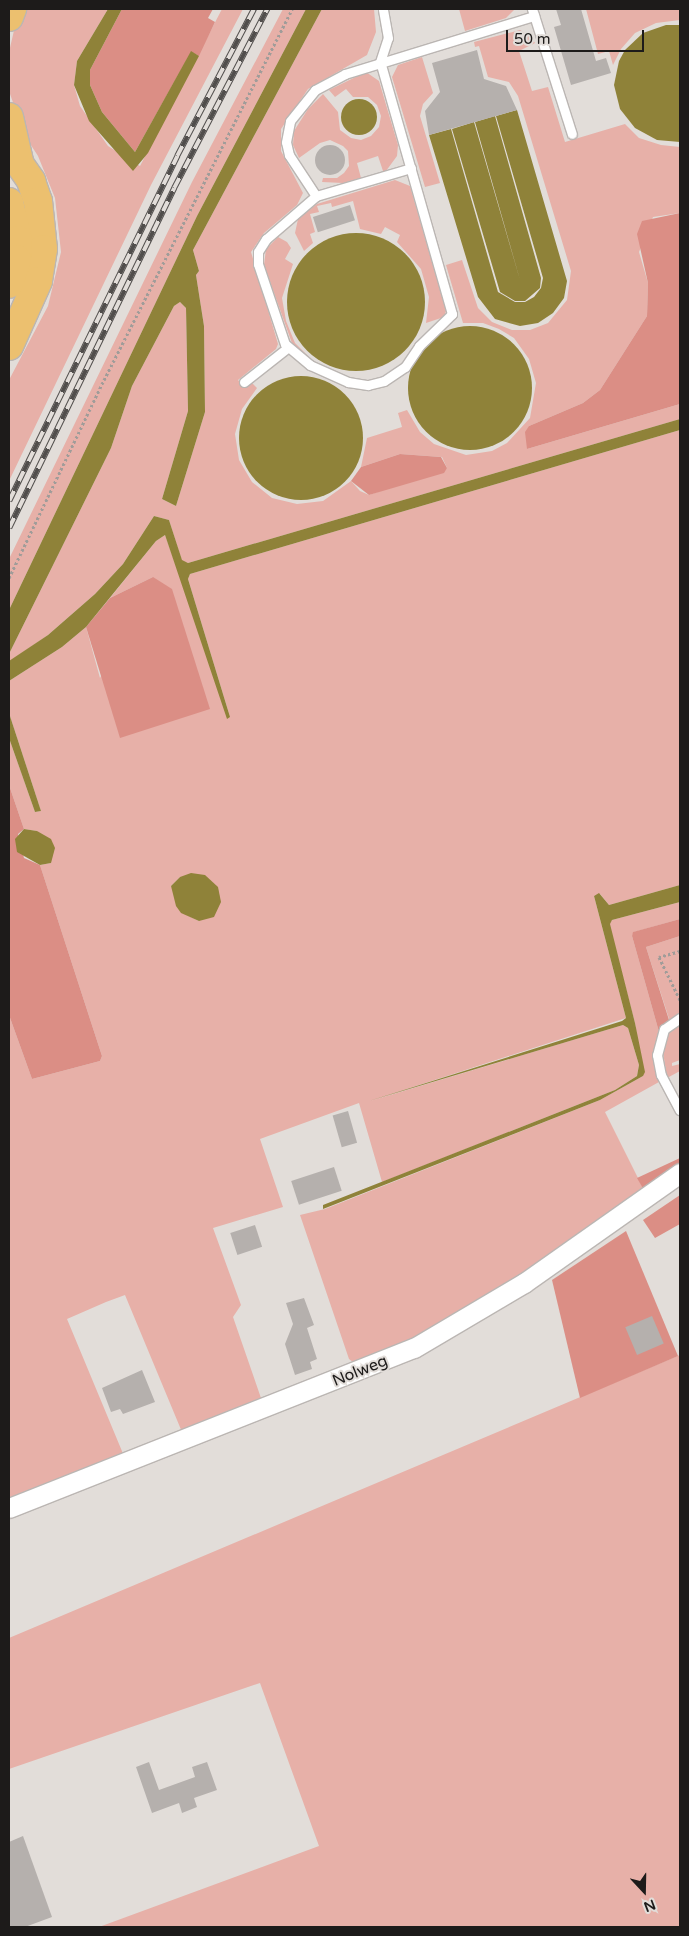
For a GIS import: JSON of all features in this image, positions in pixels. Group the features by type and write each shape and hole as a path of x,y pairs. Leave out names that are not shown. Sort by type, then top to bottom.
{"highway":[{"path":"9,17 12,9"},
{"path":"9,117 14,155 38,201 43,249 38,281 9,346"},
{"path":"9,202 18,240 17,259 9,284"}],"street":[{"name":"Nolweg","path":"9,1508 414,1348 524,1283 680,1174"}],"lane":[{"path":"383,9 388,38 380,62 411,168 452,309 450,319 426,338 399,373 375,384 361,385 328,374 287,348 258,264 258,252 266,239 316,196 411,168"},
{"path":"316,196 289,155 286,142 290,121 315,90 345,74 533,13 572,134"},
{"path":"244,382 287,348"},
{"path":"680,1018 664,1029 657,1055 661,1075 680,1110"}],"path":[{"path":"9,578 134,318 292,9"},
{"path":"680,951 658,957 680,1000"}],"shaded area":[{"path":"19,9 108,9 77,61 74,85 80,106 108,146 140,166 222,9 243,9 151,185 9,481 9,380 48,306 61,252 55,198 38,156 25,136 10,94 9,52"},
{"path":"108,9 122,9 90,70 90,85 102,112 135,152 191,51 199,56 148,153 133,171 89,121 74,85 77,61"},
{"path":"122,9 213,9 208,18 215,22 199,56 191,52 135,152 102,112 90,85 90,70"},
{"path":"283,9 306,9 197,216 9,610 9,559 192,182"},
{"path":"306,9 322,9 193,250 199,271 196,275 204,326 205,412 176,506 162,499 188,411 186,308 180,302 174,306 132,386 111,448 9,654 9,610 197,216"},
{"path":"322,9 374,9 376,32 367,55 308,89 281,129 281,151 303,193 297,205 264,233 251,252 278,344 276,349 238,380 245,388 252,383 257,388 242,409 235,434 239,460 252,482 272,498 297,504 323,501 351,481 360,491 369,495 447,468 442,457 400,454 361,467 367,438 402,427 398,413 407,410 420,432 434,444 466,455 492,451 507,443 530,418 536,383 529,359 514,338 499,329 483,323 463,323 446,265 462,260 478,308 492,322 512,330 530,330 548,323 567,300 571,271 518,96 509,82 488,77 479,46 475,47 474,42 520,30 530,36 535,43 519,51 532,91 548,87 565,142 625,124 639,138 661,145 680,147 680,213 653,217 639,252 648,283 647,316 600,390 583,403 529,426 527,449 680,404 680,419 188,563 182,561 169,520 154,516 123,564 95,594 48,635 9,662 9,654 111,448 132,386 174,306 180,302 186,308 188,411 162,499 176,506 205,412 204,326 196,275 199,271 193,250"},
{"path":"459,9 515,9 506,18 465,31"},
{"path":"586,9 680,9 680,20 656,23 635,33 621,49 613,65 609,51 598,54"},
{"path":"666,25 680,25 680,142 657,140 635,128 620,109 614,85 619,61 625,50 643,33"},
{"path":"422,57 433,93 423,104 420,116 440,183 425,187 392,77 398,65"},
{"path":"366,72 379,81 398,145 397,156 386,171 383,171 378,156 357,163 361,178 343,183 322,182 323,178 337,178 344,173 349,166 348,151 343,146 330,140 320,143 299,158 293,145 294,131 308,109 323,94 338,112 340,130 351,138 361,140 371,136 379,127 381,116 377,105 368,97 353,97 346,89 335,97 329,90"},
{"path":"359,99 372,104 377,117 372,130 359,135 346,130 341,117 346,104"},
{"path":"517,110 567,281 564,298 553,313 538,323 520,326 495,319 478,297 429,135 451,129 498,292 515,302 525,302 534,297 541,288 543,278 496,116"},
{"path":"495,116 541,278 540,288 525,301 515,301 500,292 452,129 474,122 520,280 475,122"},
{"path":"395,180 410,186 446,311 444,317 426,323 429,297 421,269 397,242 400,235 385,227 381,234 360,229 353,201 332,207 331,203 317,206 319,212 310,214 315,232 310,234 313,243 304,251 295,233 298,219 317,204"},
{"path":"680,213 680,404 527,449 525,432 529,426 583,403 600,390 647,316 648,283 637,234 642,221"},
{"path":"356,233 382,238 405,253 420,276 425,302 420,328 405,351 382,366 356,371 330,366 307,351 292,328 287,302 292,276 307,253 330,238"},
{"path":"278,237 287,242 291,248 285,259 293,264 282,298 286,321 295,343 315,363 293,346 264,265 266,249"},
{"path":"470,326 494,331 505,336 514,344 522,353 527,364 532,388 527,412 522,423 514,432 505,440 494,445 470,450 446,445 435,440 426,432 418,423 413,412 408,388 413,364 418,353 426,344 435,336 446,331"},
{"path":"301,376 325,381 336,386 345,394 353,403 358,414 363,438 358,462 353,473 345,482 336,490 325,495 301,500 277,495 266,490 257,482 249,473 244,462 239,438 244,414 249,403 257,394 266,386 277,381"},
{"path":"680,419 680,430 190,574 188,579 230,717 227,719 165,535 156,541 86,627 62,647 9,681 9,661 48,635 95,594 123,564 154,516 169,520 182,560 188,563"},
{"path":"680,430 680,885 609,905 600,894 594,896 626,1018 370,1101 623,1025 628,1028 639,1065 637,1076 615,1090 382,1182 359,1103 260,1139 283,1207 213,1228 241,1305 233,1317 262,1401 182,1432 125,1295 106,1302 67,1319 124,1456 9,1499 9,1015 32,1079 100,1061 102,1056 40,865 51,863 37,831 24,829 9,785 9,738 35,812 41,811 9,713 9,681 62,647 86,627 100,678 153,577 110,598 156,541 165,535 230,717 188,579 190,574","holes":["180,877 199,921 187,915 171,886"]},
{"path":"400,454 441,457 447,468 444,473 369,495 351,481 361,467"},
{"path":"153,577 172,589 210,709 120,738 86,627 110,598"},
{"path":"9,713 41,811 35,812 9,738"},
{"path":"9,785 24,829 18,834 24,858 40,865 102,1056 100,1061 32,1079 9,1015"},
{"path":"24,829 37,831 51,839 55,848 51,863 40,865 17,852 15,839"},
{"path":"191,873 205,875 218,887 221,902 214,917 199,921 181,913 176,906 171,886 180,877"},
{"path":"680,885 680,902 612,920 610,924 635,1023 645,1072 643,1076 600,1100 323,1209 323,1205 615,1090 637,1076 639,1065 628,1028 623,1025 369,1101 622,1021 626,1018 594,896 599,893 609,905"},
{"path":"680,902 680,919 634,932 632,936 659,1032 654,1065 659,1082 605,1112 645,1192 444,1325 357,1365 349,1359 300,1215 325,1209 600,1100 643,1076 635,1023 609,924 612,920"},
{"path":"680,919 680,936 646,947 669,1020 659,1032 632,936 633,932"},
{"path":"680,936 680,1060 672,1063 672,1066 680,1064 680,1071 667,1078 663,1052 666,1037 672,1028 646,947"},
{"path":"680,1158 680,1166 645,1192 637,1178"},
{"path":"680,1195 680,1224 655,1238 643,1220"},
{"path":"626,1231 678,1356 580,1398 552,1280"},
{"path":"680,1355 680,1927 99,1927 319,1846 260,1683 9,1769 9,1638"}],"building":[{"path":"556,9 581,9 596,61 606,58 611,73 571,85 554,27 561,25"},
{"path":"477,50 484,79 506,86 517,110 429,135 425,111 440,92 432,63"},
{"path":"330,145 341,149 345,160 341,171 330,175 319,171 315,160 319,149"},
{"path":"350,205 355,220 318,232 313,217"},
{"path":"348,1111 357,1143 342,1147 333,1115"},
{"path":"334,1167 342,1191 299,1205 291,1181"},
{"path":"255,1225 262,1247 237,1255 230,1233"},
{"path":"304,1298 314,1325 307,1328 317,1359 310,1362 312,1369 295,1375 285,1344 293,1324 286,1303"},
{"path":"652,1316 664,1344 637,1355 625,1327"},
{"path":"142,1370 155,1402 123,1414 120,1409 111,1412 102,1388"},
{"path":"149,1762 159,1790 195,1777 192,1767 207,1762 217,1790 194,1798 197,1807 182,1813 179,1803 152,1813 136,1767"},
{"path":"23,1836 52,1917 25,1927 9,1927 9,1842"}],"railway":[{"path":"9,501 177,156 254,9"},
{"path":"9,528 174,188 267,9"}]}
